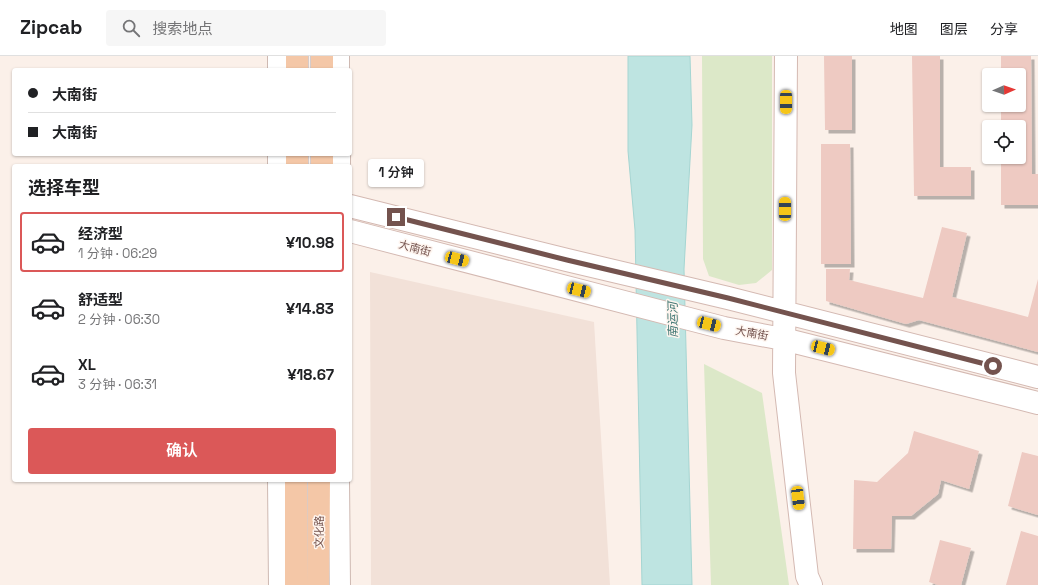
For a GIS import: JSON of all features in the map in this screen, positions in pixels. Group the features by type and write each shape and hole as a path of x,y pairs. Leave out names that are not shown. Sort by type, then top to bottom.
{"main road":[{"path":"297,56 297,68"},
{"path":"322,56 322,68"},
{"name":"文化路","path":"296,482 296,585"},
{"name":"文化路","path":"318,585 320,482"}],"street":[{"path":"278,56 278,68"},
{"path":"339,56 339,68"},
{"path":"786,56 783,339 784,374 807,576 811,585"},
{"path":"352,206 728,298 1038,377"},
{"name":"大南街","path":"352,232 724,328 783,339 1038,403"},
{"path":"278,482 279,585"},
{"path":"339,482 340,585"}],"shaded area":[{"path":"370,272 594,322 610,585 371,585"}],"green space":[{"path":"702,56 772,56 772,270 756,283 739,285 709,276 703,259"},
{"path":"704,364 762,393 789,585 711,585"}],"water":[{"name":"南运河","path":"628,56 690,56 692,125 684,269 692,585 642,585 635,230 628,151"}],"building":[{"path":"824,56 852,56 852,130 825,130"},
{"path":"912,56 940,56 940,167 971,167 971,196 914,196"},
{"path":"1001,56 1031,56 1032,174 1038,174 1038,205 1001,205 1001,164 1026,164 1026,120 1001,120 1001,112 1026,112 1026,68 1001,68"},
{"path":"821,144 850,144 851,264 821,264"},
{"path":"942,227 967,233 952,297 1028,317 1038,279 1038,352 919,320 906,324 826,301 826,269 850,269 849,280 923,298"},
{"path":"914,431 979,451 969,489 941,480 938,494 911,516 892,516 891,549 853,549 854,480 877,482 908,453"},
{"path":"1022,452 1038,456 1038,515 1008,506"},
{"path":"1021,531 1038,536 1038,585 1006,585"},
{"path":"940,540 971,548 961,585 938,585 929,582"}],"route":[{"path":"396,217 567,260 728,298 993,366"}]}
